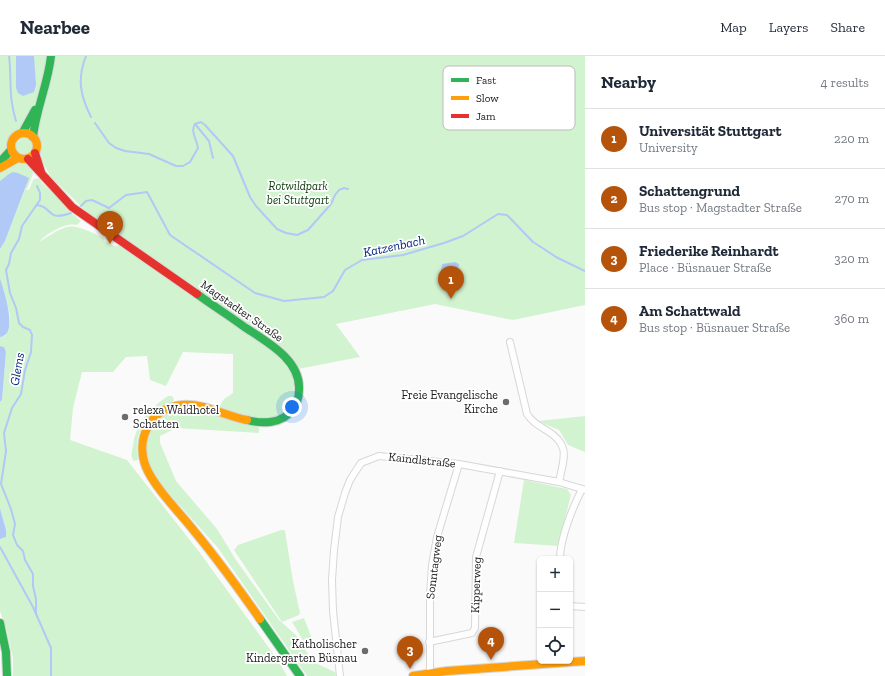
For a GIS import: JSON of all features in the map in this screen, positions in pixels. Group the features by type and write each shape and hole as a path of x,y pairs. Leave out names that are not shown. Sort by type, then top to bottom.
{"main road":[{"path":"0,168 18,158 28,159 35,153 37,144 34,136 36,120 50,70 51,56"},
{"path":"23,132 44,91"},
{"path":"18,158 11,150 10,144 13,138 23,132 34,136"},
{"path":"0,162 11,150"},
{"name":"Magstadter Straße","path":"35,153 40,172"},
{"name":"Magstadter Straße","path":"28,159 72,207 274,347 293,366 299,381 298,398 291,411 280,420 255,423 199,406 178,405 162,411 152,419 143,434 141,449 144,464 151,478 222,565 300,676"},
{"path":"0,623 6,652 7,676"},
{"path":"413,676 585,661"}],"street":[{"path":"510,342 527,414 532,422 554,435 562,442 564,460 559,482"},
{"name":"Kaindlstraße","path":"340,676 333,611 332,580 334,550 338,517 345,493 355,470 361,463 379,456 459,464 559,482 584,489"},
{"name":"Sonntagweg","path":"430,674 429,642 432,565 438,533 459,464"},
{"name":"Kipperweg","path":"429,642 472,633 475,628 476,557 500,471"},
{"path":"560,556 561,548 573,508 584,489"},
{"path":"573,606 585,607"}],"green space":[{"name":"Rotwildpark bei Stuttgart","path":"0,56 585,56 585,305 513,320 435,304 336,324 360,357 298,369 281,347 275,342 91,216 51,177 43,163 32,169 33,174 27,189 25,188 28,178 18,173 0,181"},
{"path":"36,178 40,179 43,182 40,181 71,211 70,212 81,221 77,225 67,225 56,229 39,242 70,226 84,229 104,238 104,241 114,246 120,245 272,350 286,363 292,373 295,388 292,402 277,416 257,419 219,407 224,399 233,393 233,354 183,352 166,386 150,380 147,356 126,357 113,372 82,372 73,408 70,440 127,460 200,553 277,659 287,676 13,676 13,658 7,631 0,611 0,539 6,537 6,530 0,508 0,402 2,400 6,352 4,347 0,346 0,337 5,336 10,323 10,315 0,278 0,249 5,241 25,189 29,190 33,180"},
{"path":"168,396 172,396 174,399 173,401 159,408 148,417 144,423 138,437 138,460 134,461 132,458 132,452 137,430 140,424 149,411"},
{"path":"187,409 205,412 259,427 259,433 176,428 160,436 160,443 176,481 217,529 236,560 279,620 296,635 313,662 335,672 336,676 307,676 218,548 157,480 147,456 146,444 148,434 154,425 162,418 173,412"},
{"path":"585,416 585,452 568,445 559,430 538,421"},
{"path":"524,480 567,489 571,495 558,546 514,543"},
{"path":"281,530 285,531 300,613 299,615 282,622 234,550 238,545"},
{"path":"304,618 314,644 307,647 292,622"}],"water":[{"path":"16,56 34,56 36,85 34,92 23,96 18,93 16,88"},
{"path":"13,172 29,178 5,241 0,249 0,181"},
{"path":"455,262 459,264 458,271 445,273 441,271 442,264"},
{"path":"457,273 461,275 463,279 461,283 457,285 453,283 451,279 453,275"},
{"path":"0,278 7,301 10,320 9,328 6,334 0,337"},
{"path":"0,346 4,347 6,352 2,400 0,402"},
{"path":"0,508 6,530 6,537 0,539"}],"waterway":[{"name":"Glems","path":"9,56 11,96 16,121"},
{"path":"86,56 81,72 81,87 84,101 91,117"},
{"path":"95,123 109,143 116,148 125,151 149,154 176,166 183,166 190,162 198,148 193,130 195,124 201,122 233,156 250,197 256,206 277,229 286,233 297,235 308,230 331,204 339,190 344,188 348,189"},
{"path":"195,124 209,141 213,158"},
{"name":"Glems","path":"36,614 33,574 25,560 23,551 17,545 13,535 15,524 1,484 6,451 4,433 12,408 21,394 25,370 31,352 32,335 30,330 23,327 19,323 16,308 10,293 6,270 11,253 19,239 22,226 40,200 40,193 37,186"},
{"name":"Katzenbach","path":"81,206 86,201 92,200 109,208 126,195 147,192 170,235 255,293 284,301 324,297 333,291 345,270 362,260 403,255 444,243 463,236 498,214 507,215 533,242 556,257 585,271"},
{"name":"Katzenbach","path":"37,205 46,208 53,215 57,216 71,213"},
{"name":"Glems","path":"0,547 33,607 51,648 51,676"}],"traffic: fast":[{"path":"33,137 51,56"},
{"path":"23,132 35,110"},
{"path":"0,162 11,150"},
{"path":"197,294 280,352 288,360 298,379 299,395 295,405 288,415 271,422 247,420"},
{"path":"260,619 300,676"},
{"path":"0,623 6,652 7,676"}],"traffic: slow":[{"path":"24,133 33,137 37,146 33,155 24,159 15,155 11,146 15,137 24,133"},
{"path":"0,168 18,158"},
{"path":"247,420 199,406 182,405 171,407 161,412 148,427 142,446 146,467 155,483 212,553 260,619"},
{"path":"413,676 447,671 585,661"}],"traffic: jam":[{"path":"35,153 41,172"},
{"path":"28,159 72,207 197,294"}],"place":[{"name":"Schattengrund","path":"110,244"},
{"name":"Universität Stuttgart","path":"451,299"},
{"name":"Freie Evangelische Kirche","path":"506,402"},
{"name":"relexa Waldhotel Schatten","path":"125,417"},
{"name":"Katholischer Kindergarten Büsnau","path":"365,651"},
{"name":"Am Schattwald","path":"491,660"},
{"name":"Friederike Reinhardt","path":"410,669"}]}
